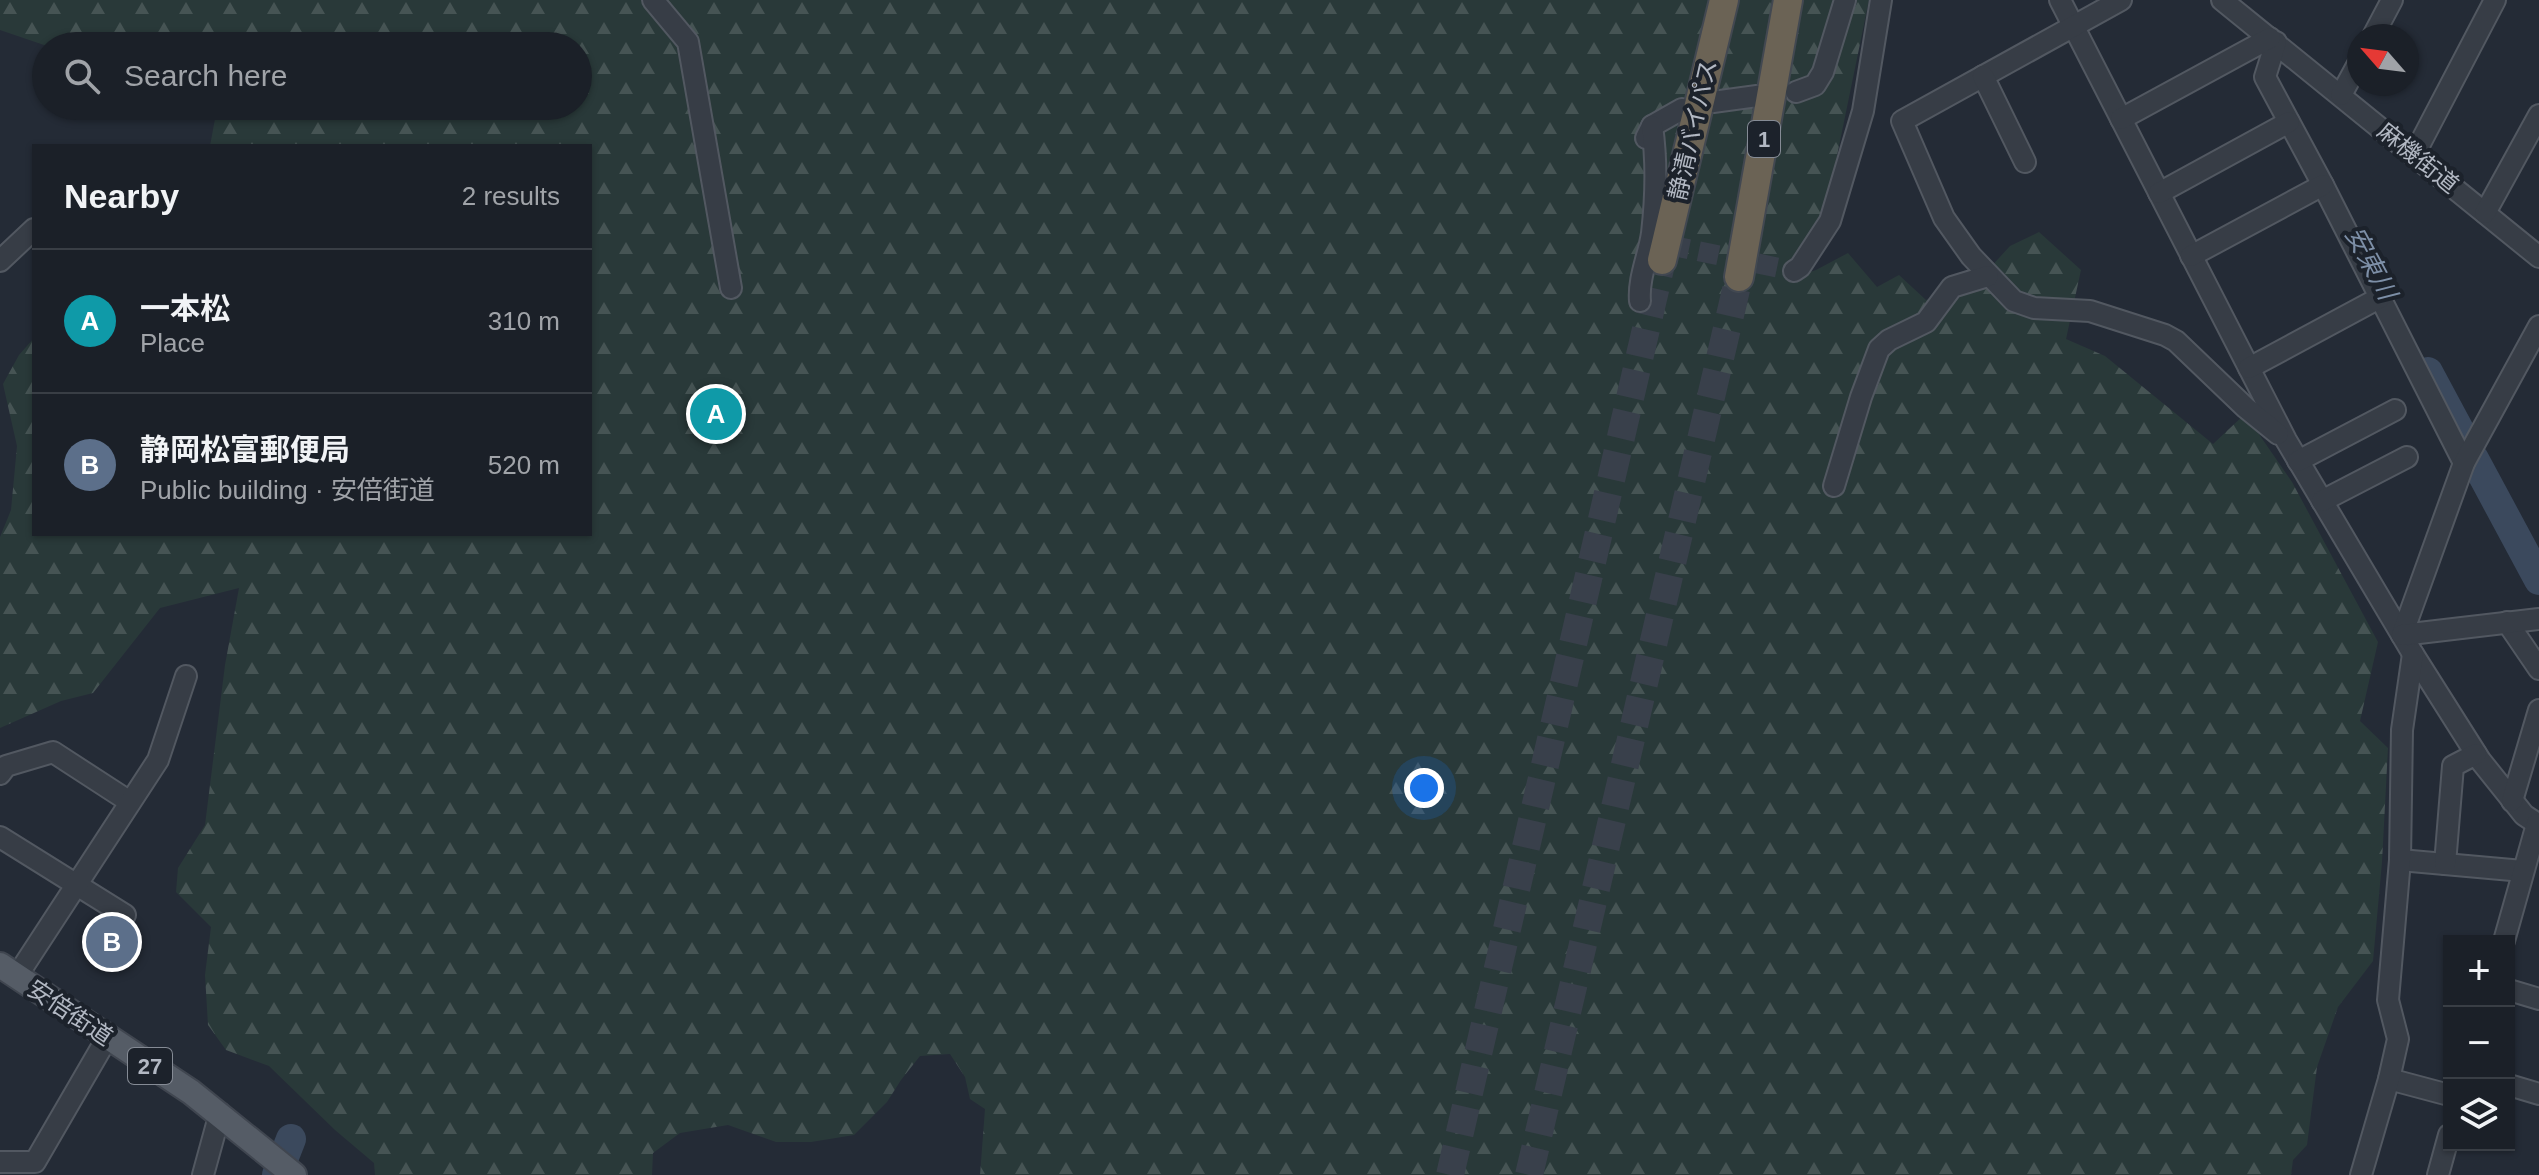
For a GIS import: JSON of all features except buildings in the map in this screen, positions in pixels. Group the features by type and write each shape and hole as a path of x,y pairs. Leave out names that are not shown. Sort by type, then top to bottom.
{"highway":[{"name":"静清バイパス","path":"1662,260 1724,0"},
{"name":"1","path":"1739,277 1788,0"}],"main road":[{"name":"安倍街道","path":"8,971 220,1113 294,1175"}],"street":[{"path":"653,0 688,42 692,56 731,288"},
{"path":"1796,92 1815,85 1823,72 1845,0"},
{"path":"1794,271 1800,267 1830,221 1863,111 1881,0"},
{"path":"2060,0 2298,461 2476,754 2524,815 2538,824 2506,935"},
{"path":"2121,0 1902,121 1944,218 1988,276 2014,301 2034,308 2090,311 2176,341 2246,408 2286,440"},
{"name":"麻機街道","path":"2222,0 2539,257"},
{"path":"2379,24 2392,0"},
{"path":"2414,155 2495,0"},
{"path":"2121,119 2273,40"},
{"path":"2273,40 2265,77 2464,463"},
{"path":"1983,76 2025,162"},
{"path":"2341,95 2347,84"},
{"path":"1713,102 1757,96"},
{"path":"1640,239 1646,138 1652,126 1682,109"},
{"path":"2485,213 2539,115"},
{"path":"2159,193 2289,122"},
{"path":"1640,301 1639,289 1652,231 1656,152 1652,126"},
{"path":"2191,256 2323,185"},
{"path":"0,261 32,231"},
{"path":"1834,486 1879,349 1889,340 1926,322 1952,287 1988,276"},
{"path":"2249,368 2381,297"},
{"path":"2402,635 2464,463 2539,326"},
{"path":"2298,461 2395,410"},
{"path":"2322,501 2407,457"},
{"path":"2402,635 2539,619"},
{"path":"2507,622 2539,669"},
{"path":"2361,1175 2398,1039 2388,1000 2400,860 2402,730 2413,654"},
{"path":"8,971 77,884 158,760 186,676"},
{"path":"2512,801 2539,710"},
{"path":"0,774 6,766 53,752 130,802"},
{"path":"2445,864 2453,766 2476,754"},
{"path":"0,837 125,915"},
{"path":"2400,860 2523,871"},
{"path":"2515,992 2539,999"},
{"path":"0,1162 35,1162 107,1038"},
{"path":"2389,1079 2443,1093"},
{"path":"2515,1087 2539,1094"},
{"path":"203,1175 220,1113"},
{"path":"2438,1175 2445,1151"}],"green space":[{"path":"0,0 1869,0 1825,214 1791,262 1786,280 1816,270 1848,253 1877,287 1899,275 1926,300 1978,281 2010,246 2039,232 2081,270 2066,339 2105,356 2213,444 2245,414 2292,482 2378,642 2360,721 2388,748 2373,961 2338,1007 2317,1067 2307,1145 2293,1160 2291,1175 980,1175 985,1109 970,1099 965,1077 950,1054 920,1056 887,1102 854,1135 811,1142 776,1142 728,1125 680,1133 653,1153 652,1175 375,1175 374,1163 269,1066 226,1050 208,1025 205,975 211,927 176,892 178,868 205,825 225,665 239,588 160,608 93,693 61,701 0,728 0,537 11,510 17,446 3,384 19,355 32,340 32,536 592,536 592,144 210,144 215,120 592,120 592,32 32,32 32,41 0,30"}],"waterway":[{"name":"安東川","path":"2428,372 2465,441"},
{"name":"安東川","path":"2474,459 2539,580"},
{"path":"277,1175 291,1139"}],"tunnel":[{"path":"1640,239 1794,271"},
{"path":"1450,1175 1662,260"},
{"path":"1529,1175 1739,277"}],"place":[{"name":"一本松","path":"716,414"},
{"name":"静岡松富郵便局","path":"112,942"}]}
